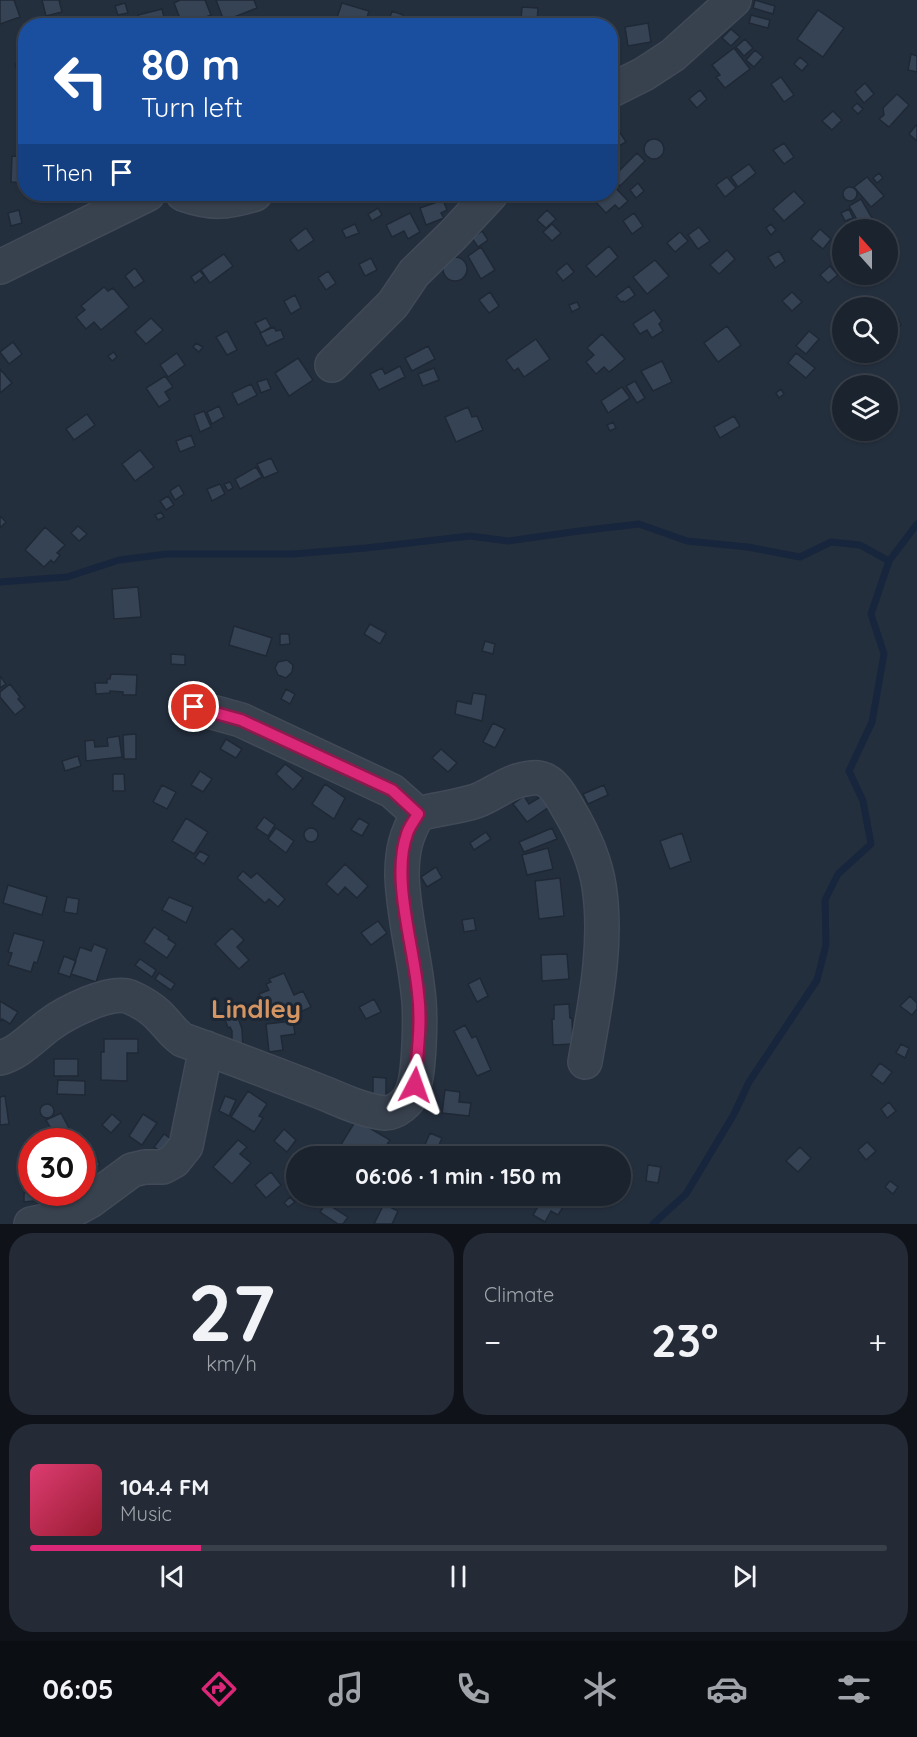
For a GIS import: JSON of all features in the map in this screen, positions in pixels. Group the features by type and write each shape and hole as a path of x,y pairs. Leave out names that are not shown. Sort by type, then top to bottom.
{"street":[{"path":"618,87 644,74 673,55 734,0"},
{"path":"0,267 134,201"},
{"path":"208,201 230,201"},
{"path":"332,364 393,304 414,273 485,201"},
{"path":"194,707 241,720 392,790 418,814"},
{"path":"0,1058 16,1051 62,1017 87,1005 119,995 128,996 157,1014 172,1033 183,1040 354,1105 385,1113 395,1111 411,1095 415,1085 420,1021 419,994 404,902 402,873 407,832 418,814 478,800 513,782 539,778 548,781 562,798 577,823 599,884 601,910 599,974 585,1062"},
{"path":"31,1224 45,1221 80,1206 132,1170 164,1167 174,1161 186,1146 206,1048"}],"building":[{"path":"0,0 14,0 20,17 0,24"},
{"path":"42,0 59,0 62,12 46,16"},
{"path":"180,0 205,0 211,15 203,18 180,18 174,3"},
{"path":"216,0 254,0 257,8 232,18 223,18"},
{"path":"755,0 775,6 773,14 753,8"},
{"path":"125,3 128,13 118,15 115,6"},
{"path":"342,3 369,11 367,18 337,18"},
{"path":"522,7 538,8 537,18 521,18"},
{"path":"162,9 164,18 139,18 138,15"},
{"path":"818,10 844,28 823,57 797,39"},
{"path":"392,11 403,15 402,18 390,18"},
{"path":"751,15 770,20 768,28 749,23"},
{"path":"648,23 651,42 628,46 625,27"},
{"path":"731,29 740,37 731,46 722,38"},
{"path":"745,39 753,48 744,56 736,47"},
{"path":"734,48 750,69 725,88 716,77 720,75 712,65"},
{"path":"755,50 763,57 754,67 746,60"},
{"path":"911,54 917,56 917,72 908,70"},
{"path":"800,57 808,64 802,71 794,64"},
{"path":"781,77 794,95 784,102 771,84"},
{"path":"865,83 874,94 864,103 855,92"},
{"path":"700,90 707,99 697,108 689,99"},
{"path":"897,94 909,105 889,127 879,119 884,115 883,108"},
{"path":"857,103 863,109 858,114 852,108"},
{"path":"833,111 842,120 832,130 822,121"},
{"path":"917,124 917,141 909,134"},
{"path":"618,130 626,142 618,146"},
{"path":"654,139 661,142 664,149 661,156 654,159 647,156 644,149 647,142"},
{"path":"784,143 794,157 784,164 773,150"},
{"path":"637,153 645,161 620,186 618,172"},
{"path":"12,156 18,156 18,182 11,182"},
{"path":"749,164 756,173 738,187 731,177"},
{"path":"879,173 883,178 877,183 873,178"},
{"path":"727,177 736,188 725,197 716,185"},
{"path":"867,177 884,196 871,207 854,187"},
{"path":"638,183 644,191 636,198 630,190"},
{"path":"847,187 853,187 857,194 853,201 847,201 843,197 843,191"},
{"path":"618,190 628,201 619,209 615,205 606,213 595,201 618,201"},
{"path":"794,191 805,203 784,221 773,209"},
{"path":"861,199 872,218 857,219 849,206"},
{"path":"443,201 447,210 441,213 444,218 426,225 420,208"},
{"path":"378,208 382,215 372,221 368,214"},
{"path":"849,209 853,218 844,219 841,213"},
{"path":"19,210 22,223 11,226 8,213"},
{"path":"547,210 556,219 546,228 537,220"},
{"path":"410,213 420,232 408,239 404,231 392,237 386,225"},
{"path":"634,213 643,226 632,234 623,221"},
{"path":"355,224 359,233 346,238 342,230"},
{"path":"552,224 561,233 552,241 543,232"},
{"path":"771,224 776,230 771,235 766,228"},
{"path":"699,227 710,241 698,249 688,235"},
{"path":"306,228 314,240 298,251 290,240"},
{"path":"820,229 831,239 823,249 811,239"},
{"path":"482,231 488,240 478,247 472,238"},
{"path":"680,232 688,241 675,252 667,243"},
{"path":"609,246 618,257 596,277 586,266"},
{"path":"481,247 495,270 481,279 468,256"},
{"path":"727,250 735,259 719,274 710,265"},
{"path":"779,251 785,261 775,268 768,257"},
{"path":"224,254 233,266 210,283 201,270"},
{"path":"455,257 463,261 467,269 463,277 455,281 447,277 443,269 447,261"},
{"path":"371,258 377,270 365,276 359,264"},
{"path":"655,260 669,276 647,294 633,277"},
{"path":"567,263 574,272 563,281 556,272"},
{"path":"830,266 832,268 832,280 828,283 820,275"},
{"path":"135,268 144,281 134,288 125,276"},
{"path":"200,271 204,276 195,283 191,277"},
{"path":"328,271 336,283 326,290 318,278"},
{"path":"629,286 635,295 621,302 616,296"},
{"path":"104,287 108,291 113,288 129,307 101,330 94,322 86,329 76,317 85,310 81,306"},
{"path":"490,292 499,306 489,313 479,300"},
{"path":"792,292 802,302 792,311 782,301"},
{"path":"295,295 301,308 291,314 284,301"},
{"path":"577,302 580,308 572,312 569,305"},
{"path":"654,310 662,321 659,324 663,331 652,338 647,330 640,334 633,324"},
{"path":"151,318 163,330 146,344 135,332"},
{"path":"266,318 271,327 261,333 255,323"},
{"path":"727,326 741,345 718,362 704,343"},
{"path":"274,327 276,331 281,330 284,338 267,346 260,333"},
{"path":"227,331 237,350 227,355 216,337"},
{"path":"809,331 819,339 806,354 796,346"},
{"path":"602,334 625,359 609,372 604,367 596,374 586,362 594,355 587,348"},
{"path":"536,339 550,359 524,377 518,368 514,371 506,360"},
{"path":"13,342 22,354 9,364 0,352"},
{"path":"196,343 203,347 199,352 193,347"},
{"path":"428,346 435,359 412,371 405,358"},
{"path":"114,352 117,357 112,361 108,356"},
{"path":"177,353 185,365 168,377 160,365"},
{"path":"796,353 815,368 806,378 788,363"},
{"path":"298,358 313,380 289,396 275,373"},
{"path":"662,361 672,382 653,391 641,371"},
{"path":"400,366 405,377 379,390 370,374 382,368 385,374"},
{"path":"434,368 439,380 423,386 418,374"},
{"path":"0,369 12,383 0,393"},
{"path":"165,376 173,387 165,392 170,400 159,407 146,388"},
{"path":"267,379 271,389 261,393 257,382"},
{"path":"635,381 645,398 637,403 626,386"},
{"path":"251,384 257,395 238,405 232,393"},
{"path":"622,387 630,398 608,413 601,401"},
{"path":"781,389 784,394 779,398 776,393"},
{"path":"219,406 224,417 212,424 207,412"},
{"path":"468,407 472,417 477,416 483,430 456,442 445,417"},
{"path":"204,411 211,427 200,432 194,415"},
{"path":"87,414 95,425 74,440 66,429"},
{"path":"734,416 740,426 720,438 714,427"},
{"path":"613,422 616,428 610,431 607,425"},
{"path":"191,435 195,446 180,452 176,441"},
{"path":"140,450 154,467 135,481 122,464"},
{"path":"271,458 278,472 264,478 257,464"},
{"path":"256,467 262,477 240,489 235,479"},
{"path":"230,482 233,488 228,491 224,484"},
{"path":"220,484 225,494 212,501 207,489"},
{"path":"179,485 184,494 175,500 170,491"},
{"path":"168,496 174,505 166,510 160,501"},
{"path":"161,512 164,517 158,520 155,515"},
{"path":"0,516 6,522 0,528"},
{"path":"78,526 87,534 79,541 71,533"},
{"path":"45,527 65,545 57,553 60,555 54,563 51,560 44,567 25,550"},
{"path":"138,587 141,617 114,619 112,589"},
{"path":"370,624 386,633 380,644 364,634"},
{"path":"234,626 272,638 266,656 229,645"},
{"path":"280,634 289,634 290,644 280,645"},
{"path":"485,641 495,644 493,654 482,651"},
{"path":"171,654 185,655 185,665 171,664"},
{"path":"287,660 293,665 292,672 286,678 278,675 275,668 278,662"},
{"path":"111,674 137,675 136,695 123,695 123,692 110,691 110,693 96,694 95,683 107,683"},
{"path":"0,676 6,684 0,688"},
{"path":"10,684 25,707 15,715 0,697 0,692"},
{"path":"286,689 295,694 290,704 281,699"},
{"path":"473,693 486,695 482,721 455,714 457,701 471,704"},
{"path":"493,723 505,729 495,748 483,742"},
{"path":"136,734 136,759 124,759 123,735"},
{"path":"119,736 122,757 86,761 85,741 94,740 95,747 108,746 107,738"},
{"path":"226,739 242,749 236,758 220,749"},
{"path":"441,749 457,763 448,772 432,758"},
{"path":"78,756 81,766 65,771 62,761"},
{"path":"285,764 303,778 293,790 276,774"},
{"path":"200,771 212,779 203,792 191,785"},
{"path":"113,774 124,774 125,791 113,791"},
{"path":"325,784 345,798 334,819 312,804"},
{"path":"162,785 176,792 167,809 153,802"},
{"path":"604,785 608,795 588,804 583,794"},
{"path":"524,796 529,804 542,796 549,807 527,822 513,804"},
{"path":"264,817 275,825 268,836 256,828"},
{"path":"186,818 208,832 194,854 172,841"},
{"path":"359,818 369,824 362,836 351,830"},
{"path":"276,828 294,841 286,853 268,839"},
{"path":"311,828 316,830 318,835 316,840 311,842 306,840 304,835 306,830"},
{"path":"552,828 557,839 524,852 519,842"},
{"path":"486,832 491,839 474,850 470,843"},
{"path":"682,833 691,861 670,869 660,841"},
{"path":"548,848 553,869 527,875 522,855"},
{"path":"200,851 209,856 204,864 195,858"},
{"path":"345,864 368,886 357,898 345,887 338,895 326,884"},
{"path":"436,867 442,878 427,887 421,877"},
{"path":"243,871 251,878 257,873 285,899 278,907 269,899 265,903 237,878"},
{"path":"560,878 564,916 539,919 535,881"},
{"path":"8,885 47,897 42,915 3,903"},
{"path":"67,897 79,899 77,914 64,912"},
{"path":"169,897 193,907 186,923 162,910"},
{"path":"474,918 476,930 464,932 462,920"},
{"path":"378,921 387,933 371,945 361,933"},
{"path":"154,927 176,944 167,958 144,942"},
{"path":"232,928 244,940 237,947 249,960 239,969 215,944"},
{"path":"14,933 44,941 37,963 34,962 31,972 8,965 12,953 8,952"},
{"path":"94,944 107,949 96,982 71,974 80,947 91,951"},
{"path":"567,954 569,979 542,981 541,955"},
{"path":"64,956 76,961 70,977 58,973"},
{"path":"140,959 156,970 152,977 135,965"},
{"path":"159,973 175,984 171,990 155,979"},
{"path":"284,973 294,995 303,991 311,1007 298,1013 295,1007 270,1018 259,994 269,990 266,984 271,982 269,979"},
{"path":"480,978 488,996 477,1002 468,984"},
{"path":"910,996 917,1003 917,1009 912,1015 900,1006"},
{"path":"374,999 381,1012 366,1019 359,1007"},
{"path":"0,1001 18,1012 10,1024 2,1019 0,1021"},
{"path":"569,1004 573,1044 553,1045 554,1005"},
{"path":"235,1009 242,1029 243,1048 232,1048 232,1031 230,1027 228,1028 223,1013"},
{"path":"293,1021 295,1034 281,1036 283,1050 269,1052 266,1024"},
{"path":"465,1025 472,1038 476,1036 491,1070 477,1076 454,1031"},
{"path":"104,1039 138,1039 138,1053 127,1053 127,1081 101,1080 101,1052 104,1052"},
{"path":"901,1044 909,1048 905,1058 896,1053"},
{"path":"54,1059 78,1059 78,1076 54,1076"},
{"path":"880,1063 892,1072 883,1084 871,1075"},
{"path":"373,1077 386,1078 386,1099 373,1099"},
{"path":"58,1080 85,1081 85,1095 57,1094"},
{"path":"445,1090 460,1092 459,1102 471,1103 469,1116 442,1113"},
{"path":"248,1091 267,1104 259,1116 263,1118 254,1132 231,1117"},
{"path":"5,1096 9,1124 0,1125 0,1097"},
{"path":"225,1096 236,1100 229,1116 219,1111"},
{"path":"889,1102 896,1111 887,1118 881,1109"},
{"path":"47,1104 52,1106 54,1111 52,1116 47,1118 42,1116 40,1111 42,1106"},
{"path":"61,1113 69,1128 48,1128 50,1127 46,1120"},
{"path":"112,1114 121,1122 111,1133 102,1125"},
{"path":"143,1114 157,1123 142,1145 129,1136"},
{"path":"356,1120 390,1140 386,1146 340,1146"},
{"path":"284,1129 296,1140 292,1146 286,1146 286,1151 274,1141"},
{"path":"430,1133 442,1138 439,1146 424,1146"},
{"path":"164,1134 178,1144 169,1157 154,1147"},
{"path":"238,1140 247,1147 240,1154 251,1163 232,1184 213,1167"},
{"path":"867,1142 876,1151 866,1160 858,1150"},
{"path":"800,1147 811,1158 798,1172 786,1161"},
{"path":"648,1165 661,1167 658,1183 646,1181"},
{"path":"271,1172 281,1185 266,1198 255,1185"},
{"path":"890,1181 898,1187 893,1194 885,1187"},
{"path":"324,1206 331,1206 348,1217 343,1224 338,1224 320,1212"},
{"path":"383,1206 398,1211 392,1224 374,1224"},
{"path":"538,1206 563,1207 558,1215 551,1211 545,1222 533,1215"}],"waterway":[{"path":"0,582 67,577 119,560 167,554 293,554 470,536 508,541 639,524 687,541 748,547 800,557 831,542 860,545 889,561"},
{"path":"653,1224 686,1194 734,1114 749,1082 817,980 826,945 825,900 838,874 871,844 863,801 849,771 872,722 884,654 871,614 889,561 917,524"}],"district":[{"name":"Lindley","path":"256,1008"}],"route":[{"path":"194,707 241,720 392,790 418,814 407,832 402,873 404,902 419,994 420,1021 415,1085"}]}
